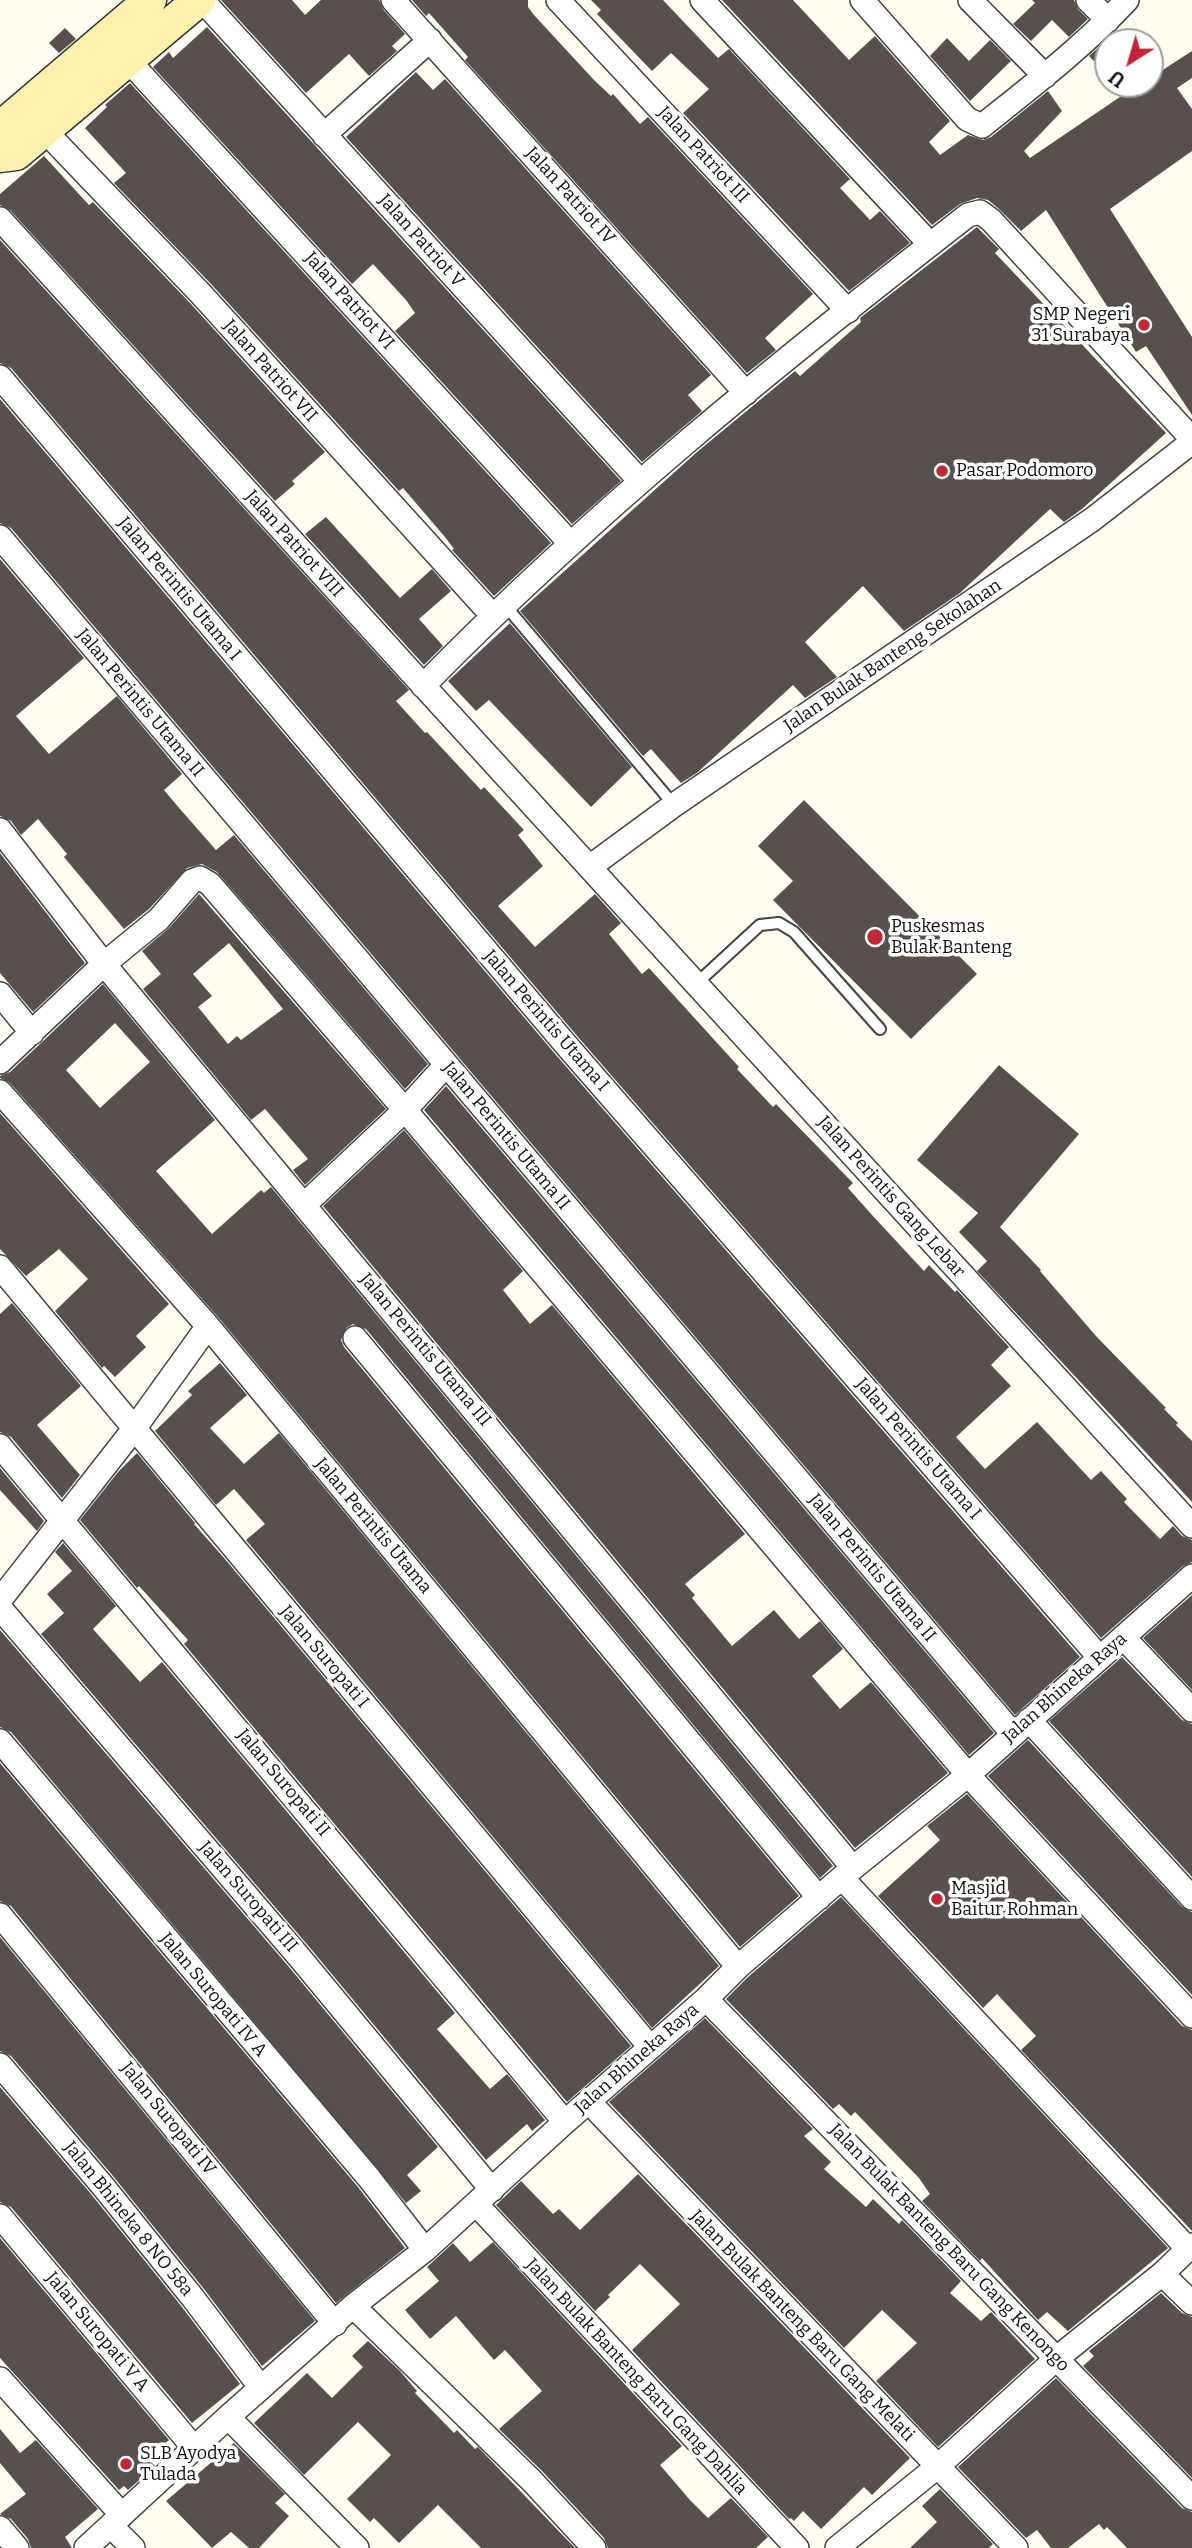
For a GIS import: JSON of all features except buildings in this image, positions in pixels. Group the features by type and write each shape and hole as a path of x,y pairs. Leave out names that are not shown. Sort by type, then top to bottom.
{"street":[{"path":"0,156 16,154 201,0"},
{"name":"Jalan Patriot V","path":"201,0 640,481"},
{"name":"Jalan Patriot IV","path":"393,0 746,393"},
{"name":"Jalan Patriot III","path":"558,0 848,311"},
{"path":"702,0 930,244"},
{"path":"862,0 967,119 982,126 1045,76 1127,0"},
{"path":"970,0 1045,76"},
{"path":"1088,0 1108,20"},
{"path":"0,128 142,3"},
{"path":"324,135 430,40"},
{"name":"Jalan Patriot VI","path":"127,59 570,543"},
{"name":"Jalan Patriot VII","path":"44,130 498,610"},
{"path":"423,686 498,610 640,481 968,215 980,212 991,220 1192,441"},
{"name":"Jalan Patriot VIII","path":"0,219 423,686 591,866"},
{"name":"Jalan Perintis Utama I","path":"0,377 558,1035 1100,1658"},
{"name":"Jalan Bulak Banteng Sekolahan","path":"591,866 674,805 1093,519 1192,441"},
{"name":"Jalan Perintis Utama II","path":"0,537 446,1065 1021,1727 1192,1898"},
{"name":"Jalan Perintis Utama III","path":"0,830 104,964 304,1205 848,1873 1190,2247"},
{"name":"Jalan Perintis Gang Lebar","path":"591,866 1192,1526"},
{"path":"0,1062 104,964 159,919 192,881 200,877 209,884 405,1110 968,1775 1192,2016"},
{"path":"0,994 32,1033"},
{"path":"304,1205 405,1110 446,1065"},
{"name":"Jalan Perintis Utama","path":"0,1092 208,1326 738,1967"},
{"name":"Jalan Suropati I","path":"0,1267 650,2047"},
{"path":"0,1600 134,1429 208,1326"},
{"path":"355,1338 819,1898"},
{"name":"Jalan Suropati II","path":"0,1446 565,2122"},
{"name":"Jalan Bhineka Raya","path":"86,2548 228,2417 256,2383 335,2324 353,2306 425,2250 565,2122 706,1999 738,1967 968,1775 1192,1576"},
{"name":"Jalan Suropati III","path":"0,1608 300,1958 484,2197"},
{"path":"1124,1637 1192,1710"},
{"name":"Jalan Suropati IV A","path":"0,1741 369,2178 425,2250"},
{"name":"Jalan Suropati IV","path":"0,1914 335,2324"},
{"name":"Jalan Bulak Banteng Baru Gang Kenongo","path":"706,1999 1192,2498"},
{"name":"Jalan Bhineka 8 NO 58a","path":"0,2065 193,2298 256,2383"},
{"name":"Jalan Bulak Banteng Baru Gang Melati","path":"589,2102 1016,2548"},
{"name":"Jalan Bulak Banteng Baru Gang Dahlia","path":"484,2197 797,2548"},
{"name":"Jalan Suropati V A","path":"0,2216 194,2448"},
{"path":"837,2548 937,2467 1057,2358 1162,2274 1190,2247"},
{"path":"1162,2274 1192,2303"},
{"path":"353,2306 532,2481 594,2548"},
{"path":"0,2379 116,2520 133,2548"},
{"path":"228,2417 357,2548"},
{"path":"0,2528 17,2548"}],"lane":[{"path":"498,610 674,805"},
{"path":"697,984 760,925 779,923 794,932 880,1029"}],"place":[{"name":"SMP Negeri 31 Surabaya","path":"1144,325"},
{"name":"Pasar Podomoro","path":"942,471"},
{"name":"Puskesmas Bulak Banteng","path":"875,937"},
{"name":"Masjid Baitur Rohman","path":"937,1899"},
{"name":"SLB Ayodya Tulada","path":"126,2464"}]}
